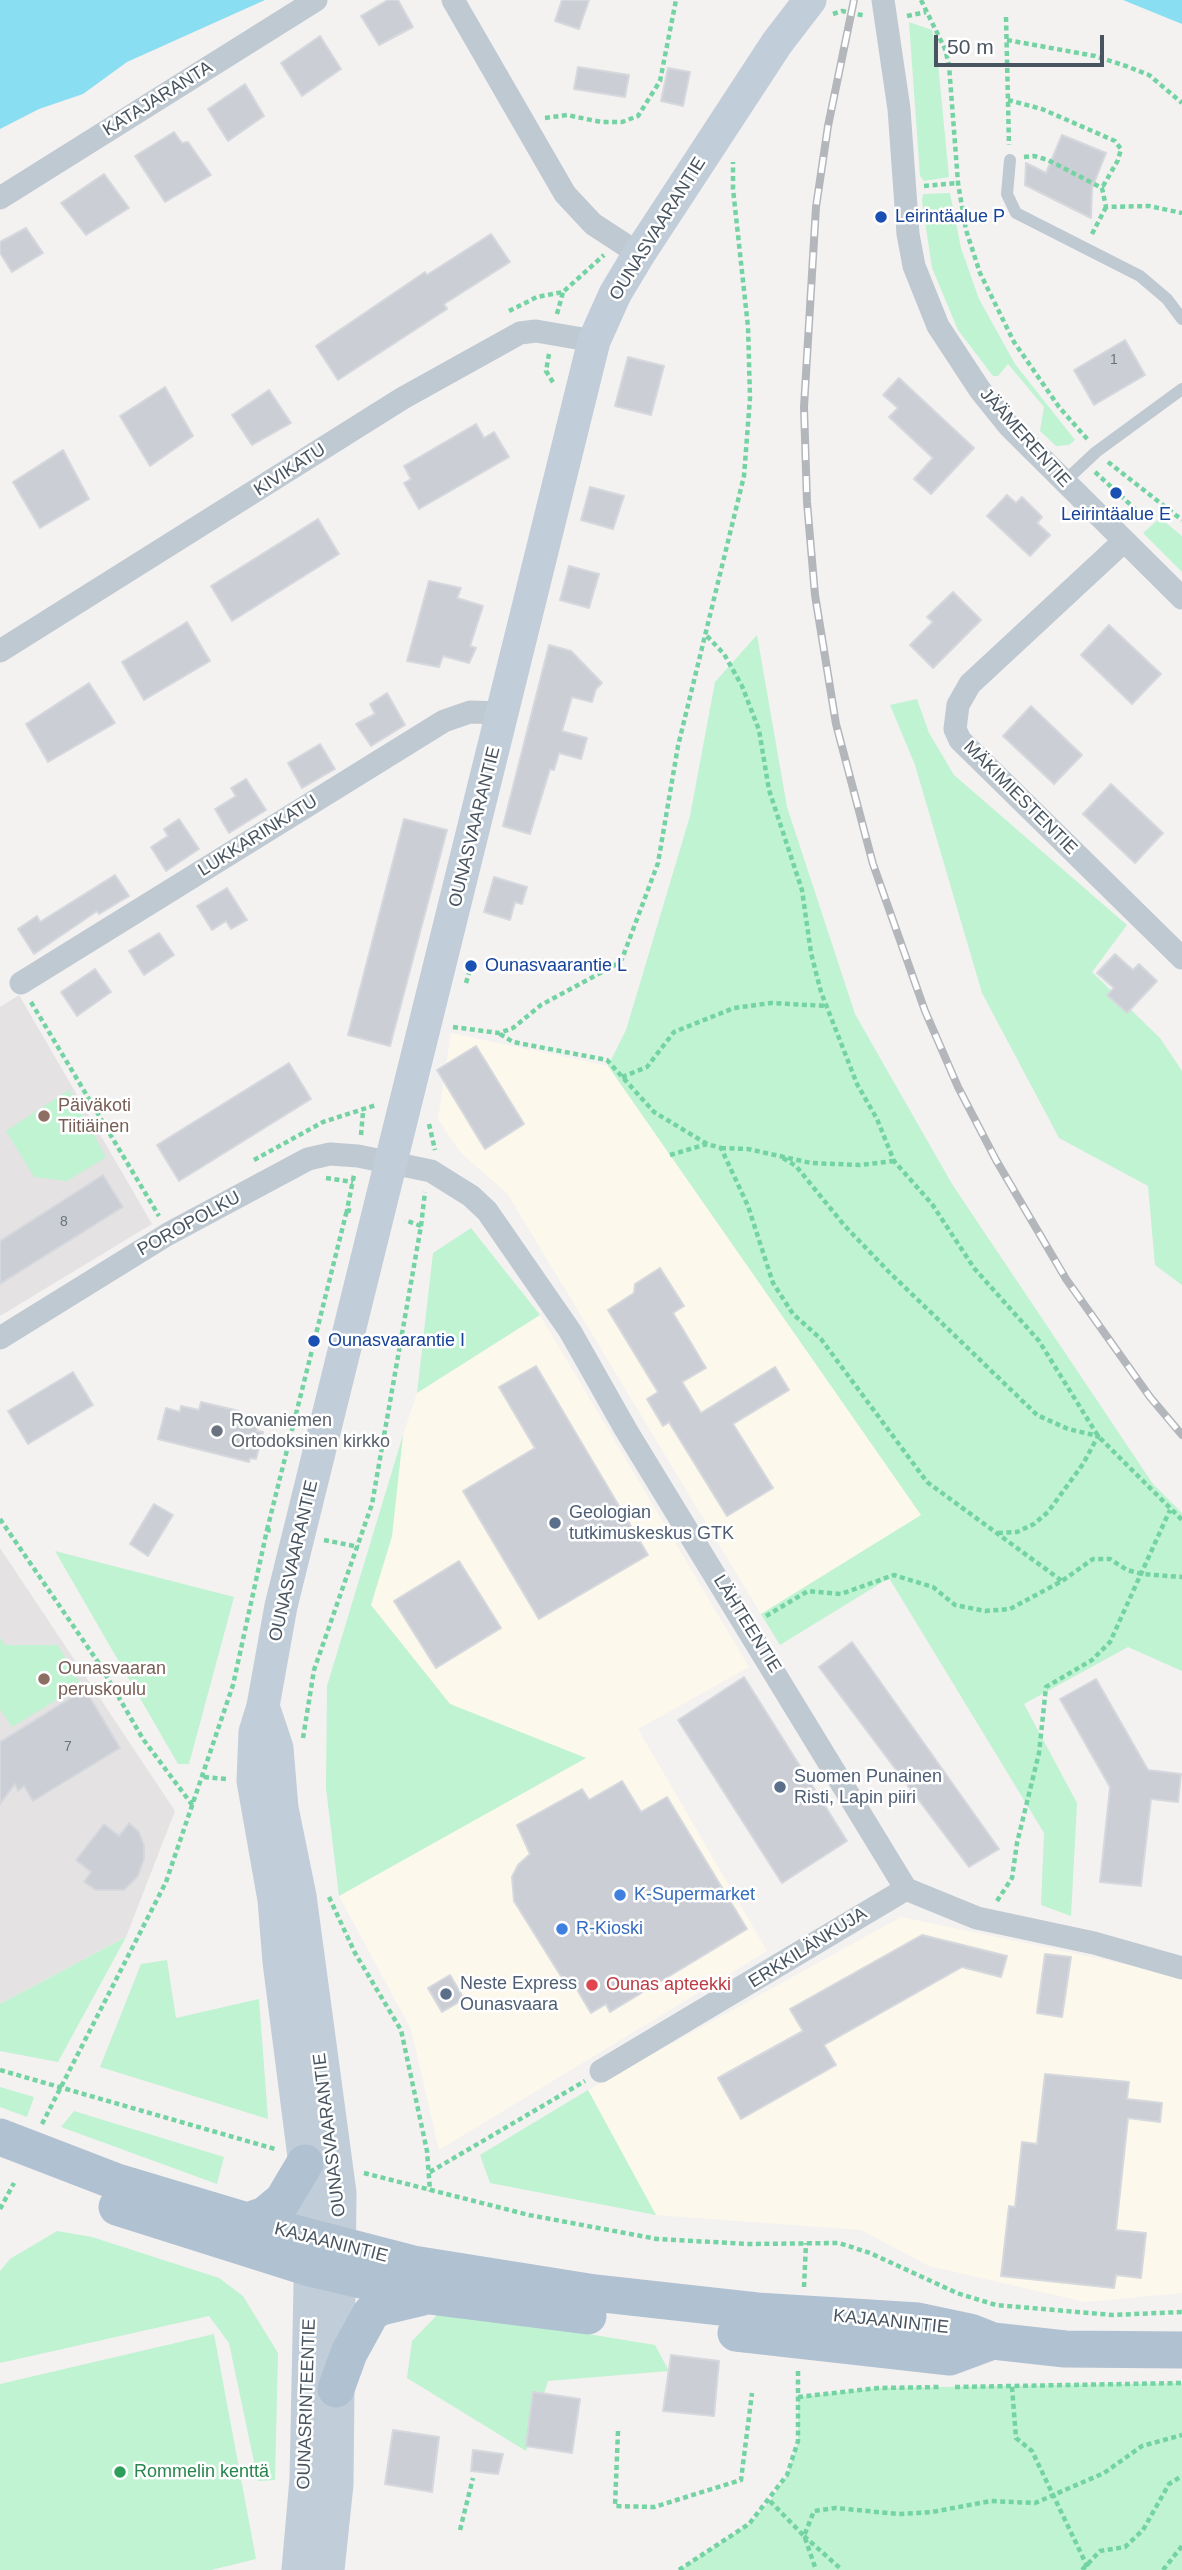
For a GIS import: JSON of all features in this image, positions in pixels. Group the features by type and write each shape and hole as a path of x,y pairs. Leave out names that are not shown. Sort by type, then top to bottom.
{"main road":[{"name":"KAJAANINTIE","path":"0,2137 117,2182 247,2221 326,2257 429,2296 950,2357 993,2341"},
{"path":"247,2221 265,2215 283,2200 294,2157"},
{"name":"KAJAANINTIE","path":"7,2173 104,2203 326,2257 413,2264 595,2294 757,2311 918,2321 970,2332 993,2341"},
{"path":"336,2389 349,2353 371,2313 381,2307 429,2296"},
{"path":"993,2341 1065,2349 1182,2350"}],"street":[{"name":"KATAJARANTA","path":"0,198 316,0"},
{"path":"453,0 565,194 582,214 639,254"},
{"name":"OUNASVAARANTIE","path":"326,2257 294,2157 274,1900 253,1781 254,1742 281,1606 282,1533 363,1213 392,1161 594,341 615,294 639,254 777,43 817,8"},
{"name":"JÄÄMERENTIE","path":"879,9 899,109 904,188 914,265 938,326 988,399 1064,482 1182,598"},
{"name":"KIVIKATU","path":"0,651 403,398 520,333 537,331 594,341"},
{"name":"MÄKIMIESTENTIE","path":"1123,542 970,684 958,705 955,729 960,740 1182,958"},
{"name":"LUKKARINKATU","path":"21,983 444,721 470,712 503,713"},
{"name":"POROPOLKU","path":"0,1338 168,1234 308,1159 330,1154 392,1161"},
{"name":"LÄHTEENTIE","path":"392,1161 431,1171 471,1196 503,1233 570,1331 626,1430 749,1626 906,1889"},
{"name":"OUNASVAARANTIE","path":"263,1706 277,1748 282,1808 300,1896 340,2193 326,2257"},
{"path":"906,1889 953,1910 983,1919 1094,1943 1182,1968"},
{"name":"ERKKILÄNKUJA","path":"601,2071 906,1889"},
{"name":"OUNASRINTEENTIE","path":"326,2257 336,2389 337,2484 328,2570"},
{"name":"OUNASRINTEENTIE","path":"298,2570 326,2257"}],"lane":[{"path":"1010,160 1007,194 1016,213 1023,219 1086,246 1140,276 1167,299 1182,319"},
{"path":"1064,482 1096,452 1182,389"}],"path":[{"path":"524,127 555,116 567,115 601,122 622,121 638,116 660,81 676,0"},
{"path":"921,0 945,49 949,65 958,183 966,230 998,311 1031,367 1096,452 1182,520"},
{"path":"817,8 842,11 879,9"},
{"path":"898,18 926,12"},
{"path":"1006,17 1010,160 1034,156 1048,160 1102,188"},
{"path":"1007,40 1084,54 1126,66 1149,75 1182,103"},
{"path":"1008,100 1042,109 1115,141 1121,149 1118,160 1102,188 1106,207 1086,246"},
{"path":"499,1033 513,1028 541,1005 607,971 622,959 662,849 678,746 744,475 748,433 748,327 733,168"},
{"path":"904,188 958,183"},
{"path":"1106,207 1150,206 1182,213"},
{"path":"1085,462 1146,519"},
{"path":"706,636 724,654 742,687 759,730 769,790 802,890 811,953 827,1006 857,1084 877,1119 894,1161 932,1204 974,1268 1039,1340 1098,1436 1182,1520"},
{"path":"21,983 158,1216 168,1210"},
{"path":"622,1077 647,1067 674,1032 734,1008 771,1003 827,1006"},
{"path":"448,1035 452,1027 499,1033 513,1042 607,1060 654,1112 707,1144 721,1148 748,1149 783,1158 860,1165 894,1161"},
{"path":"242,1167 323,1122 363,1112 382,1102"},
{"path":"361,1139 363,1112"},
{"path":"303,1743 314,1670 372,1504 435,1144 427,1117"},
{"path":"670,1155 707,1144"},
{"path":"721,1148 748,1206 773,1283 793,1314 821,1339 927,1482 1062,1581"},
{"path":"783,1158 796,1166 844,1225 889,1272 1037,1415 1068,1429 1098,1436"},
{"path":"41,2124 63,2087 166,1882 204,1777 282,1533 363,1213 353,1182"},
{"path":"363,1213 421,1226"},
{"path":"995,1533 1017,1532 1034,1524 1048,1512 1083,1464 1098,1436"},
{"path":"983,1919 1013,1878 1017,1843 1039,1753 1046,1687 1092,1660 1110,1642 1170,1510"},
{"path":"0,1519 100,1665 143,1739 193,1806"},
{"path":"282,1533 359,1547"},
{"path":"749,1626 808,1591 841,1594 894,1575 933,1587 955,1605 985,1611 1010,1609 1062,1581 1093,1559 1110,1559 1127,1570 1142,1574 1182,1577"},
{"path":"204,1777 231,1778"},
{"path":"324,1888 355,1953 401,2030 409,2059 430,2191"},
{"path":"0,2070 294,2157"},
{"path":"429,2172 601,2071"},
{"path":"362,2172 529,2215 657,2239 853,2247 947,2289 996,2305 1112,2315 1182,2312"},
{"path":"0,2209 7,2173"},
{"path":"804,2288 806,2243"},
{"path":"679,2570 749,2524 770,2501 787,2475 798,2441 798,2362"},
{"path":"798,2397 878,2388 1182,2383"},
{"path":"1012,2387 1016,2438 1032,2451 1052,2497 1067,2519 1088,2568"},
{"path":"618,2431 615,2505 654,2507 741,2480 752,2393"},
{"path":"816,2570 804,2536 814,2511 836,2508 898,2514 932,2512 991,2501 1035,2503 1104,2473 1142,2446 1182,2435"},
{"path":"1082,2570 1088,2568 1100,2551 1125,2547 1143,2530 1169,2484 1182,2476"},
{"path":"460,2530 473,2478"},
{"path":"770,2501 842,2570"},
{"path":"1163,2570 1182,2546"}],"shaded area":[{"name":"Päiväkoti Tiitiäinen","path":"19,995 152,1224 0,1316 0,1007"},
{"path":"451,1033 608,1066 921,1515 761,1614 507,1193 460,1152 438,1119"},
{"path":"540,1315 749,1667 638,1729 767,1951 439,2150 411,2029 339,1896 585,1758 450,1704 370,1605 392,1536 403,1435 417,1393"},
{"name":"Ounasvaaran peruskoulu","path":"0,1548 175,1811 126,1937 0,2004"},
{"path":"901,1917 1182,1976 1182,2293 1085,2302 929,2266 861,2230 656,2215 588,2090"}],"green space":[{"path":"909,22 932,30 937,53 949,177 924,181 920,176"},
{"path":"950,193 961,248 979,299 1015,364 1075,440 1069,445 1056,446 1040,431 1044,407 1008,364 998,376 993,376 958,330 932,268 922,201 923,194"},
{"path":"1160,518 1182,536 1182,572 1143,533"},
{"path":"757,635 787,807 855,1014 952,1184 1153,1484 1182,1513 1182,1671 1128,1647 1024,1704 1077,1803 1071,1916 1041,1905 1044,1833 889,1578 780,1645 761,1614 921,1515 608,1066 626,1030 690,816 715,682"},
{"path":"917,699 929,733 954,775 1127,925 1092,972 1160,1038 1182,1071 1182,1285 1155,1265 1148,1186 1059,1138 982,993 915,765 890,705"},
{"path":"69,1090 106,1157 67,1181 34,1177 6,1131"},
{"path":"471,1228 540,1315 417,1393 433,1253"},
{"path":"403,1435 392,1536 371,1605 450,1704 586,1758 339,1896 326,1788 327,1686"},
{"path":"55,1551 234,1597 189,1764 178,1764"},
{"path":"0,1638 5,1645 58,1645 81,1685 12,1727 0,1709"},
{"path":"126,1937 58,2062 0,2051 0,2004"},
{"path":"167,1960 176,2018 259,1999 268,2119 100,2067 141,1964"},
{"path":"0,2087 34,2097 27,2117 0,2107"},
{"path":"588,2090 656,2215 490,2183 480,2155"},
{"path":"74,2111 224,2157 217,2184 61,2127"},
{"path":"57,2231 92,2237 219,2278 243,2296 278,2353 275,2480 258,2481 229,2343 209,2316 0,2363 0,2271 10,2259"},
{"path":"442,2310 655,2345 669,2371 548,2381 526,2451 407,2378 412,2341"},
{"name":"Rommelin kenttä","path":"214,2334 256,2559 211,2570 0,2570 0,2384"},
{"path":"1182,2383 1182,2570 679,2570 749,2524 770,2501 787,2475 798,2442 798,2397 878,2388"}],"water":[{"path":"0,0 265,0 127,62 83,94 39,109 0,129"},
{"path":"1123,0 1182,0 1182,24"}],"building":[{"path":"388,0 398,0 413,27 379,45 361,16"},
{"path":"562,0 589,0 579,29 555,21"},
{"path":"320,36 341,69 302,96 281,63"},
{"path":"578,67 629,75 625,97 574,89"},
{"path":"668,68 690,72 683,106 661,101"},
{"path":"245,84 264,116 228,141 208,109"},
{"path":"174,132 182,143 188,142 211,175 165,202 135,156"},
{"path":"1062,135 1106,153 1092,188 1091,218 1025,185 1026,163 1046,173"},
{"path":"104,174 129,208 86,235 61,203"},
{"path":"26,228 43,253 12,272 0,253 0,242"},
{"path":"491,234 510,262 444,304 447,309 338,380 316,346 425,272 427,275"},
{"path":"1125,340 1145,375 1094,405 1074,370"},
{"path":"628,357 664,366 651,415 615,406"},
{"path":"899,378 974,448 931,494 914,479 933,458 889,417 898,408 883,395"},
{"path":"165,387 193,436 150,466 120,416"},
{"path":"269,390 291,423 252,445 232,415"},
{"path":"476,424 484,438 494,432 509,457 419,509 404,483 411,479 404,466"},
{"path":"63,450 89,499 40,528 13,482"},
{"path":"590,487 624,496 613,529 581,520"},
{"path":"1007,495 1016,503 1022,497 1042,517 1037,523 1050,535 1030,556 987,516"},
{"path":"318,519 339,554 232,621 211,586"},
{"path":"569,566 599,574 589,608 560,600"},
{"path":"429,581 461,588 457,598 483,606 470,646 476,648 469,663 443,656 439,667 407,661"},
{"path":"953,592 981,620 933,668 910,645 933,622 927,617"},
{"path":"187,622 210,661 144,700 122,662"},
{"path":"1109,625 1161,674 1132,704 1081,655"},
{"path":"549,645 571,651 602,683 596,689 592,702 572,697 562,731 587,738 581,759 559,753 554,770 550,769 530,834 503,826"},
{"path":"89,683 115,723 48,762 26,724"},
{"path":"387,693 405,725 371,746 356,724 375,714 370,704"},
{"path":"1031,706 1082,755 1054,784 1003,736"},
{"path":"320,744 335,769 302,788 288,763"},
{"path":"246,779 266,810 229,833 215,809 236,796 231,788"},
{"path":"1111,784 1163,833 1135,863 1083,814"},
{"path":"179,819 199,849 166,871 151,847 168,836 164,829"},
{"path":"404,819 447,830 390,1046 348,1035"},
{"path":"115,875 129,896 99,914 97,911 34,954 18,929 37,916 40,922"},
{"path":"494,877 527,887 522,904 515,902 510,920 484,912"},
{"path":"227,888 247,920 231,929 226,921 212,930 197,906"},
{"path":"159,933 174,955 144,975 129,951"},
{"path":"1115,954 1133,970 1139,964 1157,981 1127,1013 1107,995 1114,988 1097,973"},
{"path":"95,969 111,992 77,1016 61,992"},
{"path":"476,1046 524,1124 485,1149 437,1070"},
{"path":"289,1063 311,1099 179,1181 157,1145"},
{"path":"103,1175 123,1207 0,1284 0,1241"},
{"path":"660,1268 684,1306 673,1313 706,1368 682,1382 701,1413 775,1367 789,1390 733,1424 773,1488 727,1516 669,1422 663,1426 647,1399 658,1392 608,1310 634,1293 635,1284"},
{"name":"Geologian tutkimuskeskus GTK","path":"536,1366 648,1555 539,1619 463,1491 535,1448 499,1387"},
{"path":"73,1372 93,1405 28,1444 8,1411"},
{"path":"201,1402 239,1411 237,1421 258,1427 257,1431 263,1432 256,1459 250,1458 249,1462 158,1439 166,1408 180,1412 181,1406 199,1410"},
{"path":"154,1504 173,1515 148,1556 130,1544"},
{"path":"459,1561 501,1628 436,1668 394,1601"},
{"path":"852,1642 999,1849 969,1867 819,1667"},
{"path":"744,1677 847,1841 782,1883 678,1720"},
{"path":"1096,1679 1148,1770 1181,1774 1178,1802 1151,1799 1141,1886 1100,1882 1110,1787 1060,1699"},
{"path":"85,1689 120,1748 33,1801 24,1786 18,1791 15,1784 0,1804 0,1742"},
{"name":"K-Supermarket","path":"622,1781 641,1812 667,1797 747,1929 610,2012 606,2004 591,2013 575,1986 569,1989 514,1901 512,1877 518,1865 530,1854 517,1825 582,1789 589,1800"},
{"path":"129,1823 139,1832 144,1845 144,1859 138,1876 124,1890 96,1890 84,1882 91,1872 76,1860 104,1824 119,1836"},
{"path":"922,1935 1007,1956 1001,1977 962,1967 824,2045 836,2065 741,2119 718,2078 803,2031 790,2009"},
{"path":"1045,1954 1071,1957 1062,2017 1037,2013"},
{"name":"Neste Express Ounasvaara","path":"450,1975 464,1999 442,2012 428,1988"},
{"path":"1045,2074 1129,2082 1127,2099 1162,2103 1160,2122 1128,2118 1116,2230 1146,2233 1141,2278 1116,2275 1114,2288 1001,2276 1009,2206 1015,2207 1022,2142 1037,2144"},
{"path":"671,2355 719,2361 714,2416 663,2411"},
{"path":"533,2392 580,2399 572,2453 526,2446"},
{"path":"393,2430 439,2437 432,2492 385,2484"},
{"path":"473,2450 503,2454 498,2474 471,2471"}],"railway":[{"path":"854,0 828,126 816,207 804,407 807,502 815,595 836,724 873,864 925,1011 958,1087 996,1160 1066,1279 1150,1397 1182,1435"}],"place":[{"name":"Leirintäalue P","path":"881,217"},
{"name":"Leirintäalue E","path":"1116,493"},
{"name":"Ounasvaarantie L","path":"471,966"},
{"name":"Päiväkoti Tiitiäinen","path":"44,1116"},
{"name":"Ounasvaarantie I","path":"314,1341"},
{"name":"Rovaniemen Ortodoksinen kirkko","path":"217,1431"},
{"name":"Geologian tutkimuskeskus GTK","path":"555,1523"},
{"name":"Ounasvaaran peruskoulu","path":"44,1679"},
{"name":"Suomen Punainen Risti, Lapin piiri","path":"780,1787"},
{"name":"K-Supermarket","path":"620,1895"},
{"name":"R-Kioski","path":"562,1929"},
{"name":"Ounas apteekki","path":"592,1985"},
{"name":"Neste Express Ounasvaara","path":"446,1994"},
{"name":"Rommelin kenttä","path":"120,2472"}]}
